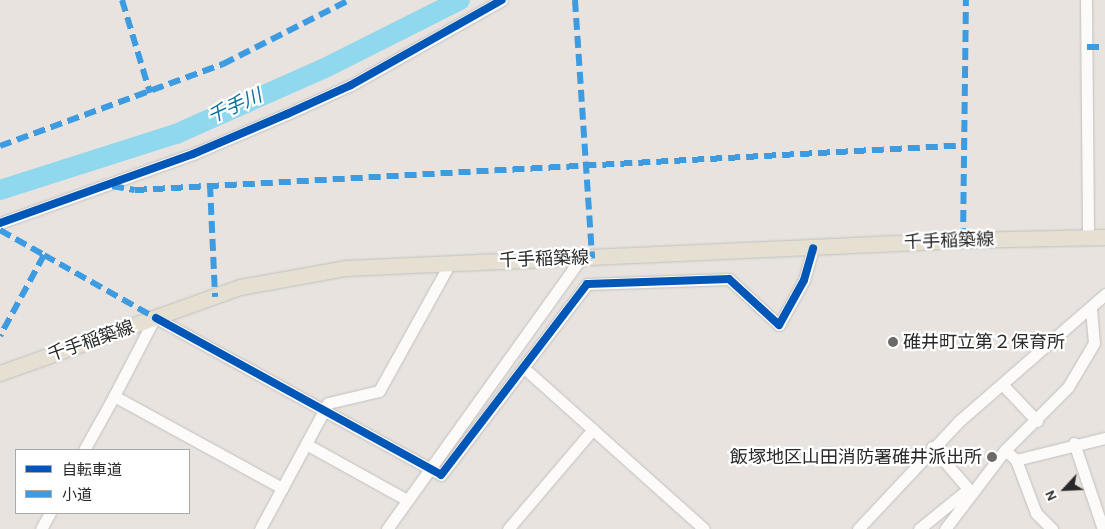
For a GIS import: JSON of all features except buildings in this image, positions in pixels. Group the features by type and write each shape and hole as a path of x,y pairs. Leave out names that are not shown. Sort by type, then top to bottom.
{"main road":[{"name":"千手稲築線","path":"0,373 240,287 346,268 1105,237"}],"street":[{"path":"0,223 193,154 295,110 351,85 502,0"},
{"path":"1086,0 1088,238"},
{"path":"85,449 155,319 325,410 441,475 587,284 729,279 779,325 804,280 813,248"},
{"path":"387,529 428,467 581,258"},
{"path":"260,529 328,404 378,390 450,263"},
{"path":"858,529 932,447 1105,294"},
{"path":"945,529 970,491 1005,450 1037,422 1068,387 1094,343 1091,308"},
{"path":"524,368 704,529"},
{"path":"1002,384 1037,422"},
{"path":"114,396 282,488"},
{"path":"508,529 593,429"},
{"path":"1016,460 1074,443 1105,438"},
{"path":"1074,443 1101,506 1103,529"},
{"path":"306,444 407,500"},
{"path":"932,447 970,491"},
{"path":"1005,450 1016,460 1036,513 1052,529"},
{"path":"919,529 970,491"},
{"path":"41,529 49,514"}],"waterway":[{"name":"千手川","path":"0,190 176,134 325,68 460,0"}],"marked path":[{"path":"122,0 150,93"},
{"path":"0,146 223,64 349,0"},
{"path":"575,0 592,258"},
{"path":"963,240 966,0"},
{"path":"1087,47 1105,47"},
{"path":"112,186 135,190 965,145"},
{"path":"210,185 215,297"},
{"path":"0,230 44,255 0,336"},
{"path":"44,255 156,318"}],"cycle path":[{"path":"0,223 193,154 287,114 351,85 502,0"},
{"path":"156,318 441,475 587,284 729,279 779,325 804,280 813,248"}],"place":[{"name":"碓井町立第２保育所","path":"893,342"},
{"name":"飯塚地区山田消防署碓井派出所","path":"992,457"}]}
